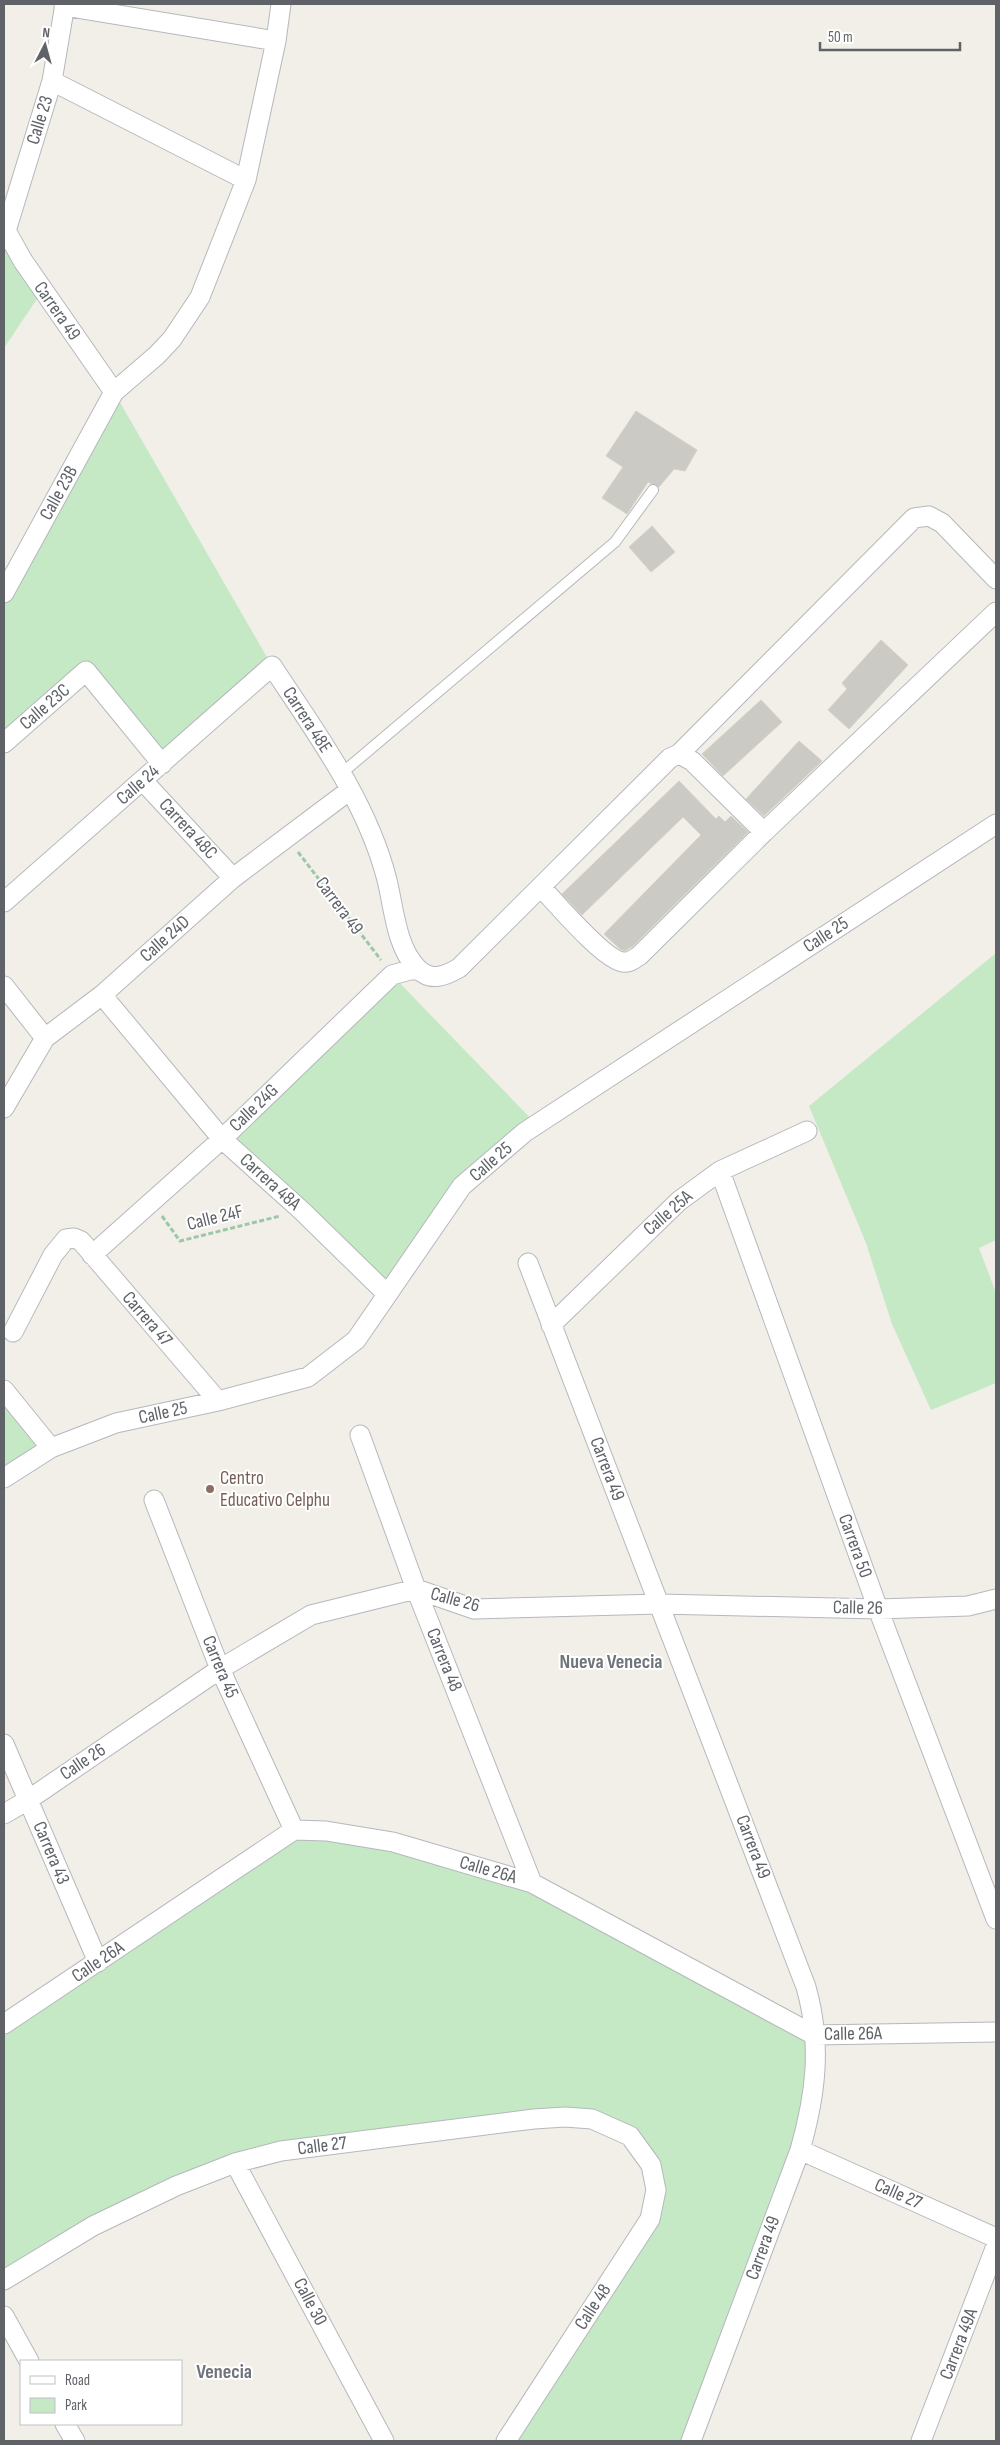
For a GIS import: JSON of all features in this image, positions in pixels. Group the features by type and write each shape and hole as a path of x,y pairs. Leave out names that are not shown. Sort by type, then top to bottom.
{"street":[{"path":"114,392 157,355 172,339 200,297 246,180 276,41 281,4"},
{"path":"65,5 276,41"},
{"name":"Calle 23","path":"5,230 52,81 65,5"},
{"path":"52,81 246,180"},
{"name":"Carrera 49","path":"5,230 23,261 114,392"},
{"name":"Calle 23B","path":"4,593 114,392"},
{"path":"392,975 410,970 418,970 429,976 440,977 459,968 670,758 679,754 914,518 929,516 942,523 996,579"},
{"path":"541,887 603,951 621,962 630,962 640,955 764,832 996,612"},
{"name":"Carrera 48E","path":"272,666 342,773 370,829 381,862 406,955 418,970"},
{"name":"Calle 24","path":"4,902 272,666"},
{"name":"Calle 23C","path":"4,743 86,671 162,764"},
{"path":"679,754 692,761 710,776 764,832"},
{"name":"Carrera 48C","path":"143,781 233,878"},
{"name":"Calle 24D","path":"4,1108 45,1038 102,995 233,878 286,836 350,790"},
{"name":"Calle 25","path":"4,1478 51,1448 116,1423 218,1401 308,1376 356,1340 462,1186 524,1132 996,824"},
{"name":"Calle 24G","path":"92,1255 222,1139 392,975"},
{"path":"4,986 45,1038"},
{"name":"Carrera 48A","path":"102,995 222,1139 301,1210 387,1294"},
{"name":"Calle 25A","path":"551,1325 679,1201 720,1172 807,1131"},
{"name":"Carrera 50","path":"720,1172 878,1609 996,1918"},
{"name":"Carrera 47","path":"13,1332 53,1255 66,1239 74,1238 81,1241 218,1401"},
{"name":"Carrera 49","path":"528,1263 806,1987 814,2016 814,2086 810,2114 800,2150 691,2441"},
{"path":"4,1390 51,1448"},
{"name":"Carrera 48","path":"360,1435 416,1590 532,1883"},
{"name":"Carrera 45","path":"154,1500 220,1669 294,1830"},
{"name":"Calle 26","path":"4,1814 28,1800 220,1669 311,1615 416,1590 474,1609 660,1604 878,1609 968,1606 996,1598"},
{"name":"Carrera 43","path":"4,1744 98,1962"},
{"name":"Calle 26A","path":"4,2024 294,1830 326,1830 393,1842 532,1883 814,2035 996,2032"},
{"name":"Calle 27","path":"4,2280 93,2226 176,2186 235,2163 281,2151 565,2117 592,2119 630,2136 651,2166"},
{"name":"Calle 27","path":"800,2150 996,2238"},
{"name":"Calle 30","path":"235,2163 384,2441"},
{"name":"Calle 48","path":"506,2441 650,2219 656,2190 651,2166"},
{"name":"Carrera 49A","path":"921,2441 996,2246"},
{"path":"4,2316 29,2360"},
{"path":"66,2425 75,2441"}],"lane":[{"path":"342,773 615,542 653,490"}],"path":[{"name":"Carrera 49","path":"286,836 392,975"},
{"name":"Calle 24F","path":"152,1203 180,1241 301,1210"}],"green space":[{"path":"4,233 43,290 4,348"},
{"path":"114,392 272,666 162,764 86,671 4,743 4,592"},
{"path":"996,953 996,1240 979,1248 996,1293 996,1383 931,1410 892,1324 866,1243 809,1106"},
{"path":"392,975 536,1124 462,1186 387,1294 222,1139"},
{"path":"4,1390 51,1448 4,1478"},
{"path":"294,1830 393,1842 532,1883 814,2035 815,2086 691,2441 506,2441 650,2219 651,2165 630,2136 592,2119 235,2163 4,2280 4,2024"}],"building":[{"path":"636,411 697,450 685,471 674,469 659,487 648,482 627,514 602,498 623,467 606,456"},
{"path":"652,526 675,552 651,572 629,547"},
{"path":"881,640 908,665 849,729 828,710 847,689 842,683"},
{"path":"761,700 782,722 723,776 702,754"},
{"path":"799,741 822,761 764,816 746,799"},
{"path":"679,781 716,819 719,816 725,822 731,816 748,832 633,946 625,951 620,949 604,934 701,835 683,817 582,915 562,894"}],"place":[{"name":"Centro Educativo Celphu","path":"210,1489"}],"district":[{"name":"Nueva Venecia","path":"611,1662"},
{"name":"Venecia","path":"224,2372"}]}
